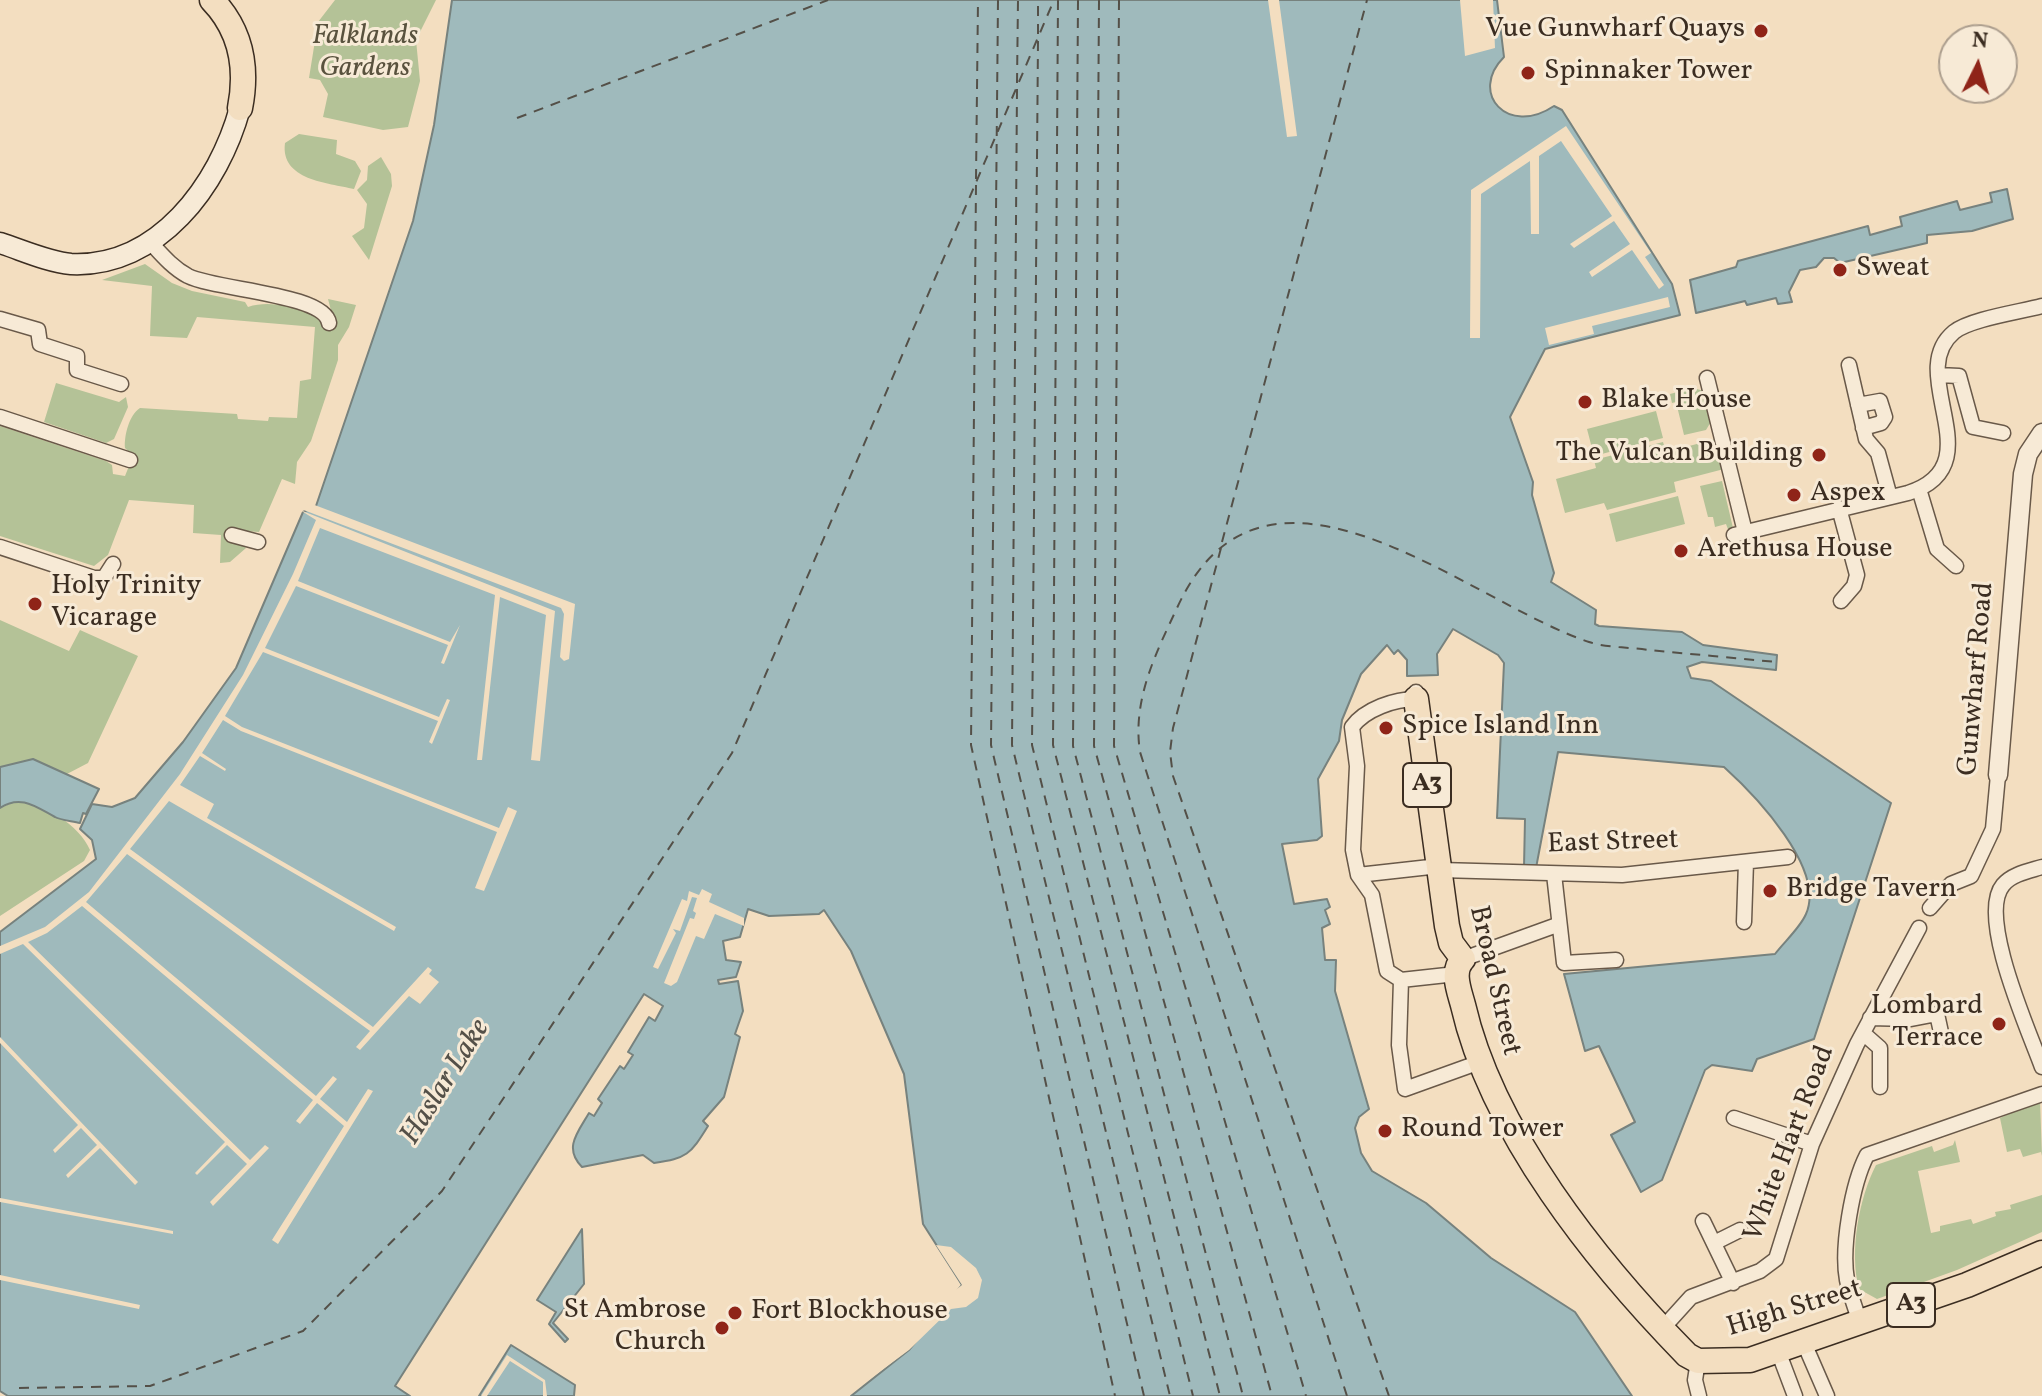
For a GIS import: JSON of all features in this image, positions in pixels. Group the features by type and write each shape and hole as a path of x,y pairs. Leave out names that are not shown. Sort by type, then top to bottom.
{"main road":[{"path":"0,243 67,264 116,259 151,243 185,210 228,147 240,108 243,70 239,42 231,22 212,0"},
{"name":"Broad Street","path":"1416,693 1449,937 1460,966 1480,1062 1501,1111 1527,1155 1588,1238 1662,1329 1698,1361"},
{"name":"High Street","path":"1698,1361 1737,1362 1804,1343 1995,1275 2042,1253"}],"street":[{"path":"151,243 166,260 191,277 232,289 312,304 326,313 329,323"},
{"path":"1707,378 1739,533 1919,489 1935,475 1948,450 1938,375 1940,351 1957,330 2042,306"},
{"path":"0,319 38,330 40,344 77,356 77,370 121,384"},
{"path":"1849,365 1867,442 1878,453 1890,497"},
{"path":"1938,375 1959,376 1973,427 2003,433"},
{"path":"1858,405 1880,401 1885,417 1881,423 1863,428"},
{"path":"0,417 130,460"},
{"name":"Gunwharf Road","path":"1930,908 1951,884 1971,876 1993,829 2023,474 2028,454 2042,433"},
{"path":"1919,489 1935,547 1956,566"},
{"path":"1839,508 1857,571 1854,586 1841,601"},
{"path":"232,535 258,542"},
{"path":"0,547 94,578 104,578 113,564"},
{"path":"1416,693 1393,701 1358,720 1352,727 1357,766 1353,850 1358,875 1372,895 1387,971 1401,980 1460,966 1557,925"},
{"name":"East Street","path":"1358,875 1439,868 1622,875 1788,857"},
{"path":"1744,922 1746,862"},
{"path":"2042,867 2016,876 2003,885 1995,901 1999,943 2042,1067"},
{"path":"1554,874 1557,925 1564,963 1616,960"},
{"name":"White Hart Road","path":"1662,1329 1691,1297 1733,1283 1766,1268 1776,1259 1812,1144 1870,1018 1919,928"},
{"path":"1401,980 1399,1045 1405,1089 1480,1062"},
{"path":"1870,1018 1911,1019 1937,1014 1942,1037"},
{"path":"1863,1033 1880,1048 1880,1087"},
{"path":"1860,1323 1847,1279 1847,1264 1858,1172 1867,1155 2042,1094"},
{"path":"1734,1118 1812,1144"},
{"path":"1703,1221 1733,1283"},
{"path":"1714,1243 1740,1230"},
{"path":"1804,1343 1827,1396"},
{"path":"1778,1351 1795,1396"},
{"path":"1698,1361 1695,1380 1699,1396"}],"green space":[{"name":"Falklands Gardens","path":"335,0 436,0 416,40 420,81 408,127 383,130 323,117 328,94 320,80 309,78 318,22"},
{"path":"299,134 337,140 336,154 355,161 361,171 354,189 308,178 290,165 285,155 285,143"},
{"path":"381,157 391,174 392,186 369,260 352,236 364,228 367,204 357,190 367,180 368,166"},
{"path":"145,264 172,283 192,291 245,302 248,307 281,305 334,322 328,299 356,305 349,327 338,345 338,360 311,441 297,462 295,484 282,479 259,532 230,530 246,548 230,562 220,563 221,535 193,533 194,505 129,500 108,555 94,566 0,536 0,426 106,461 112,465 113,474 125,476 133,456 125,448 126,432 140,408 237,414 238,419 268,421 269,417 297,418 300,381 311,379 315,327 197,317 187,338 150,336 152,286 102,280"},
{"path":"56,383 119,402 126,397 128,407 114,439 106,443 44,422"},
{"path":"1693,388 1704,391 1712,420 1706,430 1684,435 1676,402 1672,403 1670,394"},
{"path":"1656,411 1663,438 1594,456 1587,429"},
{"path":"1716,439 1724,469 1674,482 1676,492 1607,510 1604,503 1565,513 1556,479 1596,468 1594,460 1663,442 1666,452"},
{"path":"1722,481 1733,528 1729,532 1726,524 1715,527 1713,517 1708,517 1700,486"},
{"path":"1678,496 1685,524 1616,542 1609,514"},
{"path":"0,620 69,651 80,630 138,656 88,763 65,775 34,763 0,767"},
{"path":"14,802 36,806 58,816 78,832 90,850 84,861 0,916 0,808"},
{"path":"2040,1100 2042,1156 2041,1152 2023,1157 2020,1149 2007,1152 2000,1118"},
{"path":"1955,1140 1960,1162 1918,1171 1931,1233 1940,1231 1940,1226 1971,1219 1973,1224 1996,1216 1995,1212 2011,1209 2010,1205 2042,1195 2042,1232 1957,1270 1877,1299 1859,1289 1855,1259 1857,1226 1876,1165 1932,1146 1934,1152 1953,1145"}],"water":[{"name":"Haslar Lake","path":"452,0 1497,0 1504,57 1494,71 1490,84 1498,107 1508,114 1522,116 1537,114 1554,106 1562,110 1672,284 1680,315 1545,349 1510,417 1533,482 1532,495 1554,573 1551,582 1596,610 1595,624 1599,626 1682,632 1703,645 1777,655 1776,670 1702,662 1687,667 1691,678 1711,681 1891,803 1814,1039 1757,1059 1752,1071 1712,1065 1705,1070 1662,1180 1641,1192 1611,1135 1635,1122 1599,1046 1585,1051 1564,974 1775,954 1806,914 1809,896 1806,876 1797,855 1753,795 1724,767 1558,752 1536,868 1524,867 1525,819 1497,818 1504,663 1498,655 1453,629 1437,654 1438,675 1407,676 1407,660 1398,650 1394,654 1387,645 1361,674 1342,720 1339,741 1318,779 1322,836 1317,840 1282,844 1294,904 1327,899 1330,907 1325,910 1330,924 1322,928 1325,960 1336,960 1335,991 1369,1109 1359,1117 1355,1128 1361,1153 1372,1171 1426,1203 1491,1258 1575,1312 1632,1396 851,1396 909,1350 962,1285 923,1224 904,1074 851,951 824,910 819,914 769,916 748,909 740,937 723,941 726,960 741,962 736,977 718,980 719,984 738,981 743,1011 735,1034 740,1037 724,1097 703,1121 708,1126 697,1143 681,1157 654,1163 643,1155 582,1167 576,1160 574,1140 581,1127 589,1113 594,1116 602,1103 598,1099 620,1066 624,1069 633,1055 628,1052 649,1017 655,1021 663,1006 644,994 395,1386 410,1396 8,1396 0,1391 0,932 96,859 92,840 80,829 92,804 112,807 135,798 183,742 236,668 303,512 316,506 413,221 434,125"},
{"path":"2007,189 2013,219 1972,231 1927,235 1927,243 1840,263 1834,258 1824,258 1816,267 1800,270 1789,292 1792,302 1778,304 1776,298 1747,305 1745,301 1696,313 1690,280 1736,267 1738,261 1868,226 1870,235 1902,226 1900,217 1957,201 1960,210 1992,202 1990,193"},
{"path":"33,759 99,789 80,823 57,818 22,802 0,808 0,767"},
{"path":"582,1229 584,1284 553,1323 568,1339 565,1342 549,1324 556,1312 537,1300"},
{"path":"511,1345 575,1385 574,1396 479,1396"}],"pier":[{"path":"1268,0 1279,0 1297,136 1287,137"},
{"path":"1460,0 1493,0 1495,48 1465,56"},
{"path":"1566,126 1651,253 1645,257 1664,285 1659,289 1632,250 1592,277 1589,272 1630,244 1614,221 1574,248 1570,244 1612,216 1561,141 1539,156 1539,234 1531,234 1530,161 1481,194 1480,338 1470,338 1471,190"},
{"path":"1668,297 1670,307 1592,326 1594,334 1549,345 1545,328"},
{"path":"312,504 575,604 569,659 564,661 560,657 564,614 561,608 301,509"},
{"path":"300,510 555,611 540,761 531,760 546,615 500,597 482,760 477,760 495,595 320,528 298,581 450,642 460,625 444,664 441,663 448,645 296,586 265,648 439,717 447,699 450,700 432,744 429,742 438,721 263,652 225,716 242,727 499,828 508,807 517,811 484,891 475,888 497,832 241,731 223,720 202,753 225,771 200,756 180,785 214,804 207,818 396,927 394,931 169,801 130,849 373,1027 428,967 432,970 429,974 439,982 420,1004 409,996 360,1050 356,1047 370,1031 127,854 86,902 316,1096 333,1076 337,1079 320,1099 347,1122 368,1089 373,1091 278,1244 272,1240 344,1126 317,1103 300,1124 296,1121 313,1100 82,906 47,933 28,942 250,1160 265,1145 269,1148 213,1206 210,1202 247,1164 227,1145 197,1175 195,1173 225,1142 23,944 0,954 0,946 45,927 89,892 180,774 243,675 293,574 316,520"},
{"path":"702,889 712,894 709,902 744,918 744,926 715,914 704,939 696,936 677,982 671,986 664,983 690,918 694,919 697,898 692,897 680,931 673,929 676,933 658,969 653,967 682,899 687,901 689,891 699,895"},
{"path":"0,1037 138,1182 135,1185 100,1148 68,1178 66,1175 97,1145 81,1128 55,1153 53,1150 78,1125 0,1043"},
{"path":"0,1198 173,1231 173,1234 0,1202"},
{"path":"936,1245 951,1247 976,1268 982,1280 978,1298 966,1307 951,1309 909,1350 847,1396 906,1347 948,1296 962,1285"},
{"path":"0,1275 140,1305 139,1309 0,1280"},
{"path":"507,1355 545,1380 547,1396 543,1396 543,1382 510,1361 487,1396 481,1396"}],"ferry route":[{"path":"517,118 828,0"},
{"path":"976,179 978,0"},
{"path":"998,0 991,745 1144,1396"},
{"path":"1017,83 1018,0"},
{"path":"1038,0 1038,34"},
{"path":"19,1388 150,1386 303,1331 442,1191 732,753 1054,0"},
{"path":"1058,0 1053,745 1220,1396"},
{"path":"1078,0 1073,746 1243,1396"},
{"path":"1099,0 1094,746 1272,1396"},
{"path":"1119,0 1114,746 1306,1396"},
{"path":"1222,542 1367,0"},
{"path":"1038,41 1032,745 1193,1396"},
{"path":"1017,89 1012,745 1170,1396"},
{"path":"976,185 971,745 1115,1396"},
{"path":"1347,1396 1140,752 1138,733 1143,695 1154,660 1177,608 1215,553 1261,527 1314,524 1370,538 1589,642 1776,662"},
{"path":"1221,548 1173,728 1170,752 1173,776 1389,1396"}],"place":[{"name":"Vue Gunwharf Quays","path":"1761,31"},
{"name":"Spinnaker Tower","path":"1528,73"},
{"name":"Sweat","path":"1840,270"},
{"name":"Blake House","path":"1585,402"},
{"name":"The Vulcan Building","path":"1819,455"},
{"name":"Aspex","path":"1794,495"},
{"name":"Arethusa House","path":"1681,551"},
{"name":"Holy Trinity Vicarage","path":"35,604"},
{"name":"Spice Island Inn","path":"1386,728"},
{"name":"Bridge Tavern","path":"1770,891"},
{"name":"Lombard Terrace","path":"1999,1024"},
{"name":"Round Tower","path":"1385,1131"},
{"name":"Fort Blockhouse","path":"735,1313"},
{"name":"St Ambrose Church","path":"722,1328"}]}
